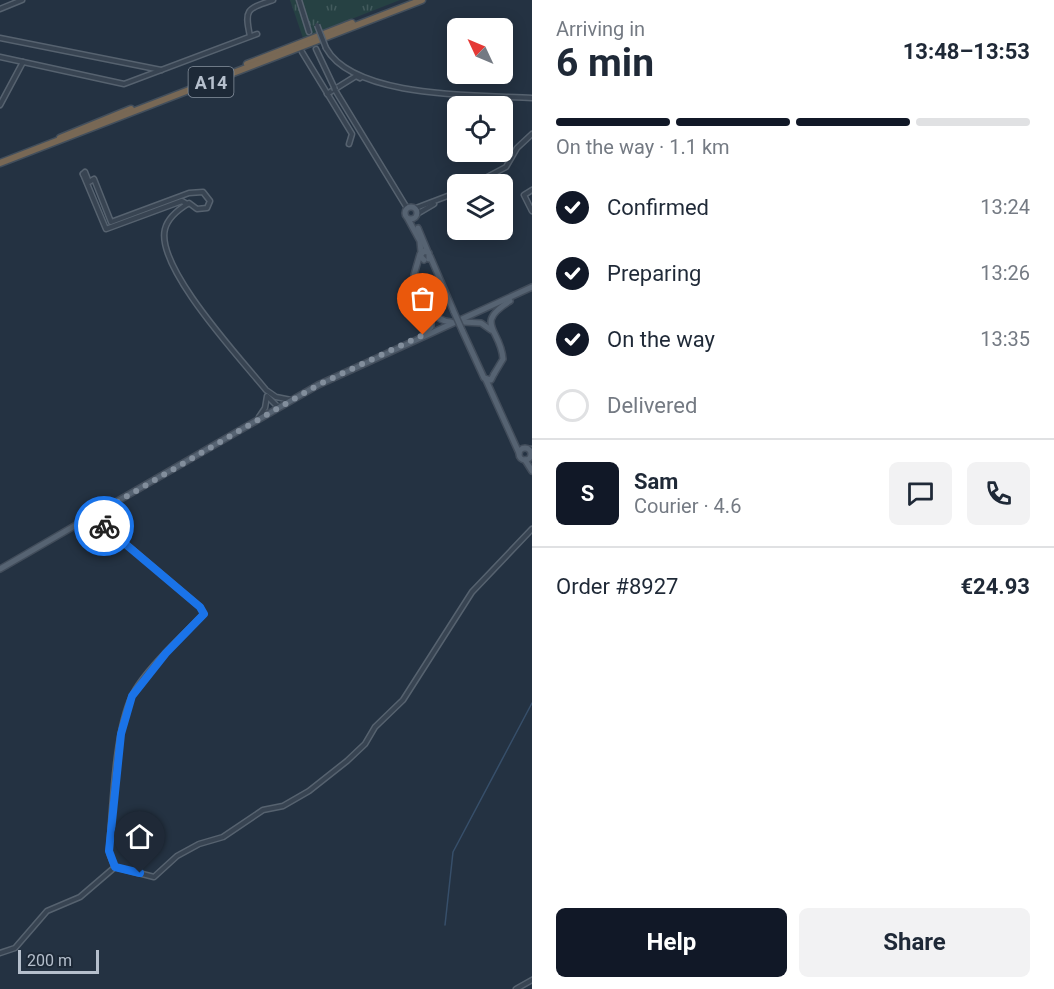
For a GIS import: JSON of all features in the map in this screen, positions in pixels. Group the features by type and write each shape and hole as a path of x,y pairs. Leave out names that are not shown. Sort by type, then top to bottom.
{"highway":[{"name":"A14","path":"0,161 411,0"},
{"name":"A14","path":"0,161 422,0"}],"main road":[{"path":"425,256 416,213 407,208 405,213 425,256 434,269 476,359 490,375 492,395 519,453 530,457"},
{"path":"408,219 416,213"},
{"path":"425,256 416,266 414,275 431,311 442,321 463,320 481,323 493,332"},
{"path":"0,569 294,398 418,338 510,301 532,289"},
{"path":"294,398 532,289"},
{"path":"490,375 501,364 503,354 493,332 492,314 510,301"},
{"path":"418,338 431,327 431,311"},
{"path":"514,441 529,449"},
{"path":"519,453 529,449"},
{"path":"529,449 532,470"}],"street":[{"path":"0,9 22,0"},
{"path":"250,36 246,16 248,12 253,7 273,0"},
{"path":"299,0 309,32"},
{"path":"317,25 326,48 334,58 366,79"},
{"path":"0,57 114,84 140,80 257,34"},
{"path":"0,38 162,71"},
{"path":"316,49 334,89 407,208"},
{"path":"302,52 352,134 349,144"},
{"path":"0,105 23,62"},
{"path":"327,94 356,76 416,92 532,98"},
{"path":"493,174 506,167 517,148 532,134"},
{"path":"85,172 89,182 94,179 111,222 196,191 203,192 210,201 207,208 201,210 187,204 182,201 106,229 82,174 85,172"},
{"path":"532,190 524,195 532,211"},
{"path":"416,213 447,197"},
{"path":"187,204 171,217 165,229 164,241 168,254 184,288 273,396 278,407"},
{"path":"259,418 266,408 266,390"},
{"path":"267,396 278,407"},
{"path":"273,396 294,398"},
{"path":"93,516 192,601 204,614 166,653 132,696 121,734 117,763 109,851 115,867"},
{"path":"115,867 154,877 177,856 199,844 223,837 263,810 283,806 309,791 348,761 365,744 375,727 403,700 472,592 532,529"},
{"path":"0,953 15,948 47,911 80,897 115,867"},
{"path":"516,989 532,980"}],"green space":[{"path":"290,0 400,0 303,38"}],"waterway":[{"path":"445,925 453,852 532,703"}],"way so far":[{"path":"104,526 93,516 318,385 423,335"}],"route":[{"path":"104,526 200,607 204,614 166,653 132,696 121,734 112,844 109,851 115,867 140,873"}]}
